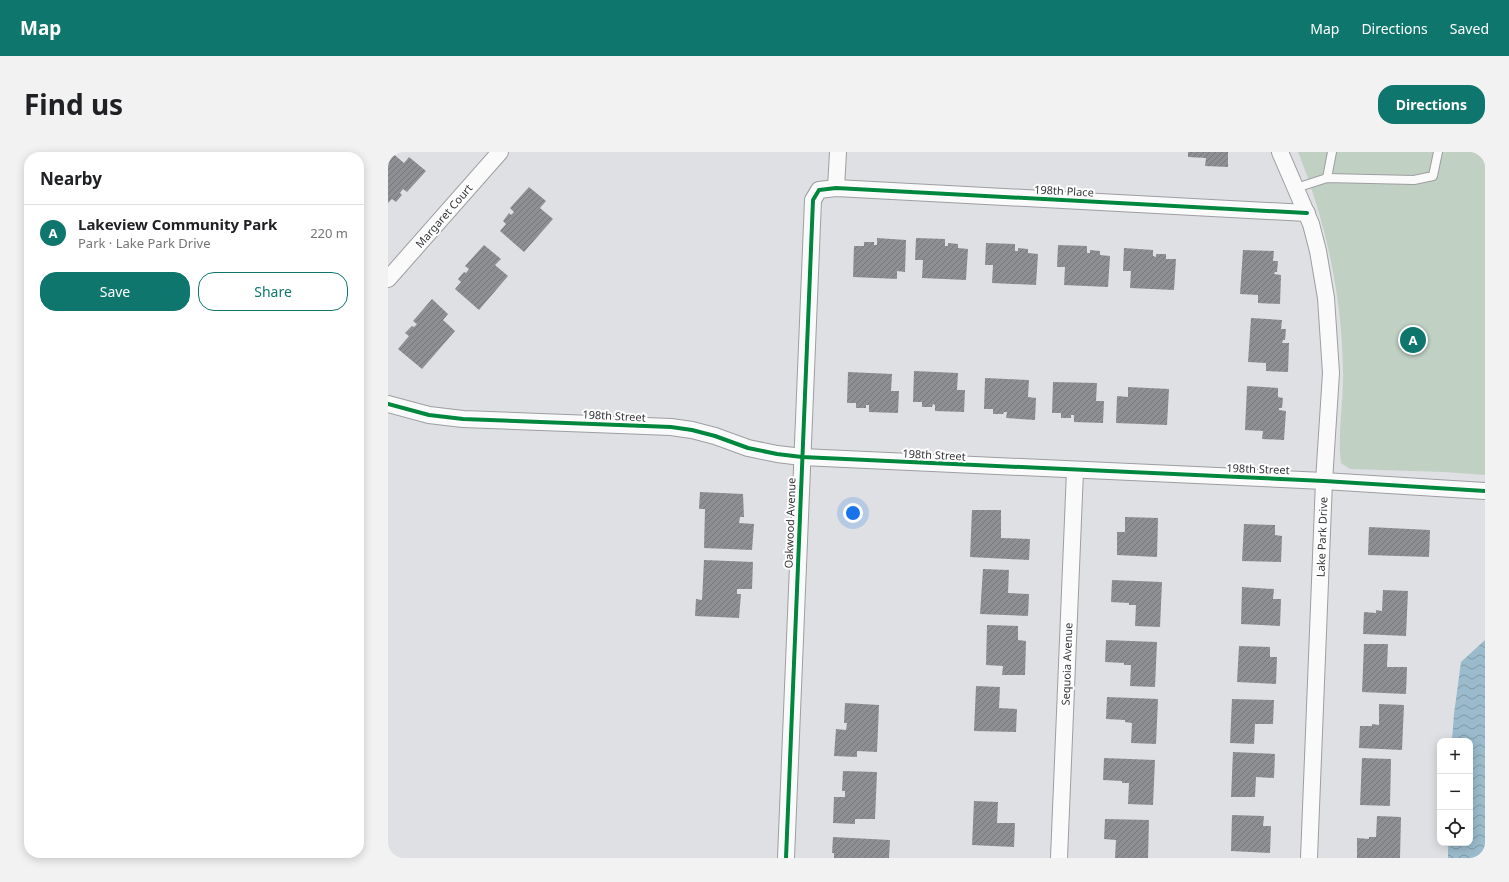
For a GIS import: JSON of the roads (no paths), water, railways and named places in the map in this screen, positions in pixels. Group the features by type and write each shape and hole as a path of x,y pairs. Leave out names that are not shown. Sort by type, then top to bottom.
{"street":[{"name":"Margaret Court","path":"388,279 500,152"},
{"path":"836,188 838,152"},
{"name":"Lake Park Drive","path":"1280,152 1311,224 1318,251 1326,298 1330,344 1331,373 1324,481 1309,858"},
{"name":"198th Place","path":"819,190 836,188 1307,213"},
{"name":"Oakwood Avenue","path":"786,858 813,200 819,190"},
{"name":"198th Street","path":"388,404 429,415 464,419 685,429 715,436 748,448 802,457 1324,481 1485,491"},
{"name":"Sequoia Avenue","path":"1059,858 1075,470"}],"lane":[{"path":"1327,178 1332,152"},
{"path":"1296,188 1327,178 1414,180 1433,176 1438,152"}],"water":[{"path":"1485,640 1485,858 1448,858 1448,846 1473,846 1473,738 1452,738 1461,662"}],"place":[{"name":"Lakeview Community Park","path":"1413,340"}]}
